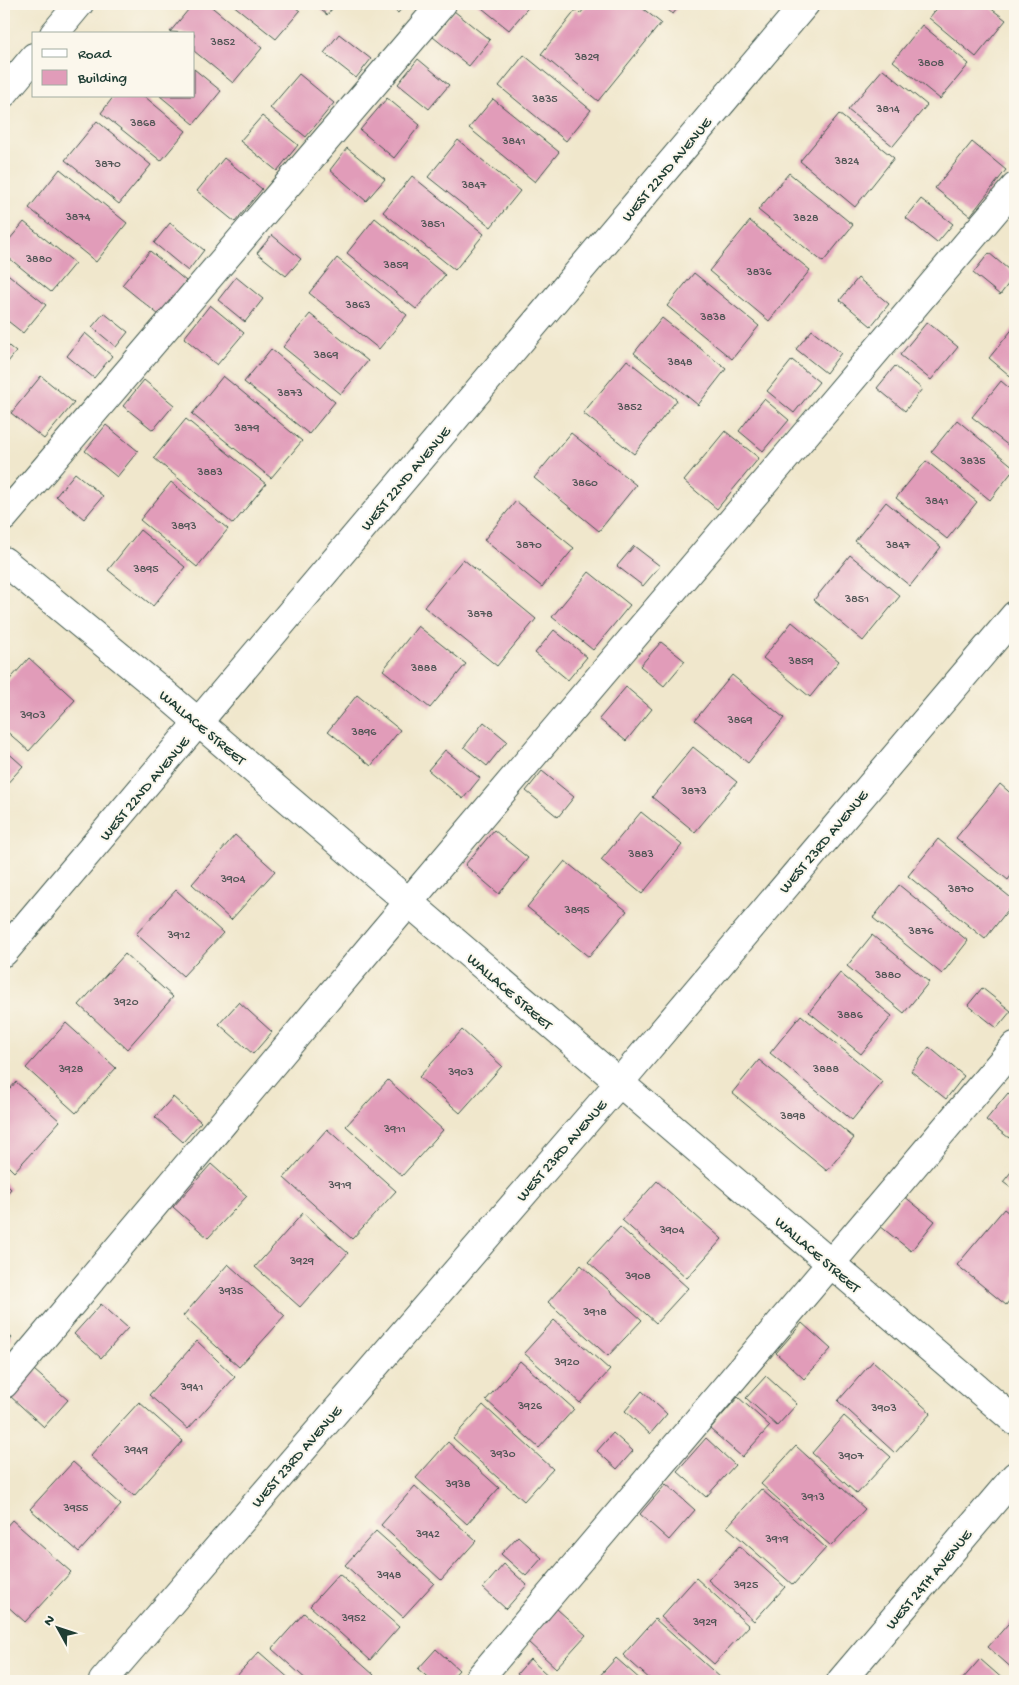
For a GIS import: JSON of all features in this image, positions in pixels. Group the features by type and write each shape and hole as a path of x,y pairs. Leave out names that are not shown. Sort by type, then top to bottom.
{"street":[{"path":"56,32 79,4"},
{"path":"4,517 442,4"},
{"name":"WEST 22ND AVENUE","path":"4,952 805,4"},
{"path":"4,93 32,59"},
{"path":"4,1384 408,903 1015,187"},
{"name":"WALLACE STREET","path":"4,561 199,723 830,1265 1015,1421"},
{"name":"WEST 23RD AVENUE","path":"103,1681 619,1083 1015,615"},
{"path":"477,1681 1015,1046"},
{"name":"WEST 24TH AVENUE","path":"840,1681 1015,1476"}],"building":[{"path":"193,4 208,4 262,48 233,83 195,52 195,32 170,32"},
{"path":"232,4 291,4 300,11 276,39"},
{"path":"314,4 336,4 327,15"},
{"path":"387,4 405,4 398,13"},
{"path":"477,4 531,4 509,30"},
{"path":"588,4 637,4 661,23 598,101 541,54 576,10 580,14"},
{"path":"660,4 681,4 673,14"},
{"path":"941,4 985,4 1006,20 976,57 929,18"},
{"path":"454,11 490,40 469,66 433,37"},
{"path":"922,25 969,64 940,99 893,61"},
{"path":"339,34 371,59 356,78 324,53"},
{"path":"524,55 591,110 566,141 499,86"},
{"path":"418,59 449,85 429,109 398,84"},
{"path":"883,69 927,105 893,146 848,110"},
{"path":"195,70 221,91 194,124 162,98 195,98"},
{"path":"299,74 334,103 306,137 270,108"},
{"path":"112,98 146,98 186,131 161,161 101,113"},
{"path":"387,98 420,125 394,158 360,130"},
{"path":"493,99 559,152 535,182 469,128"},
{"path":"839,114 894,158 855,207 800,161"},
{"path":"262,116 298,145 277,171 240,141"},
{"path":"97,121 151,165 119,204 65,160"},
{"path":"458,140 520,191 491,227 428,177"},
{"path":"972,142 1006,170 970,216 935,188"},
{"path":"347,148 385,179 366,201 330,170"},
{"path":"224,158 262,189 235,222 197,191"},
{"path":"60,169 127,223 96,262 29,208"},
{"path":"789,173 853,225 823,262 758,210"},
{"path":"412,176 484,234 455,270 383,212"},
{"path":"921,199 953,224 937,243 906,218"},
{"path":"375,218 445,275 416,309 347,253"},
{"path":"750,221 810,270 769,321 709,271"},
{"path":"24,222 75,263 51,292 4,254 4,246"},
{"path":"170,223 204,250 188,271 154,243"},
{"path":"272,235 301,259 286,276 257,253"},
{"path":"150,251 186,281 159,315 122,285"},
{"path":"989,253 1015,275 1000,295 973,273"},
{"path":"337,258 407,315 379,349 309,293"},
{"path":"4,271 46,305 23,333 4,318"},
{"path":"694,273 759,326 732,359 667,306"},
{"path":"236,277 263,299 245,322 218,300"},
{"path":"858,278 889,304 871,326 840,300"},
{"path":"210,305 244,333 217,365 184,338"},
{"path":"104,313 128,332 116,347 92,327"},
{"path":"310,314 368,361 341,394 283,347"},
{"path":"662,318 726,369 698,405 634,353"},
{"path":"927,322 958,347 931,380 900,355"},
{"path":"1015,326 1015,380 989,358"},
{"path":"812,330 841,353 826,373 796,349"},
{"path":"85,333 112,356 94,378 67,356"},
{"path":"4,342 16,352 4,367"},
{"path":"271,349 335,402 309,434 244,382"},
{"path":"627,360 677,400 634,454 583,413"},
{"path":"792,360 819,382 794,413 767,391"},
{"path":"895,366 922,389 905,411 877,388"},
{"path":"41,376 74,403 44,439 11,413"},
{"path":"223,376 302,441 271,478 192,414"},
{"path":"144,380 174,405 153,430 123,406"},
{"path":"1001,381 1015,393 1014,450 972,417"},
{"path":"764,399 789,420 763,451 739,431"},
{"path":"186,419 266,484 233,524 154,458"},
{"path":"957,420 1015,468 990,500 931,452"},
{"path":"106,425 138,451 117,477 85,451"},
{"path":"725,431 759,458 717,509 684,481"},
{"path":"571,433 636,485 599,531 534,478"},
{"path":"926,461 977,502 947,539 896,498"},
{"path":"75,473 103,496 84,519 56,496"},
{"path":"171,482 228,529 197,567 140,520"},
{"path":"516,501 574,548 542,587 484,540"},
{"path":"886,502 941,547 910,586 855,541"},
{"path":"140,530 185,567 153,606 108,570"},
{"path":"634,546 660,566 643,586 617,566"},
{"path":"850,555 900,596 863,641 814,600"},
{"path":"463,559 536,619 497,666 424,607"},
{"path":"589,572 630,605 593,650 552,617"},
{"path":"792,622 839,661 810,697 763,658"},
{"path":"418,626 466,664 430,708 383,670"},
{"path":"554,630 587,657 568,680 535,653"},
{"path":"661,642 685,661 664,686 640,666"},
{"path":"29,658 75,700 29,751 4,729 4,686"},
{"path":"732,675 784,718 748,763 695,720"},
{"path":"626,687 652,709 626,741 599,719"},
{"path":"357,695 400,730 371,766 328,731"},
{"path":"484,722 507,741 487,766 464,747"},
{"path":"693,747 737,782 695,832 652,797"},
{"path":"4,749 23,766 4,787"},
{"path":"445,750 480,778 463,799 428,770"},
{"path":"542,771 574,797 558,817 526,791"},
{"path":"1000,784 1015,797 1015,870 1008,880 956,838"},
{"path":"641,812 682,845 642,894 601,860"},
{"path":"494,830 528,858 499,894 465,865"},
{"path":"235,835 275,871 231,920 192,884"},
{"path":"938,839 1015,901 985,939 908,876"},
{"path":"565,861 627,911 589,957 527,907"},
{"path":"899,885 968,941 942,974 873,918"},
{"path":"176,890 223,933 183,976 136,934"},
{"path":"872,935 929,982 904,1013 847,966"},
{"path":"125,954 173,997 127,1049 79,1005"},
{"path":"840,973 892,1016 861,1054 809,1012"},
{"path":"982,988 1011,1011 997,1028 968,1005"},
{"path":"239,1002 272,1032 253,1054 219,1024"},
{"path":"801,1015 883,1082 852,1120 770,1053"},
{"path":"66,1023 116,1068 76,1113 26,1068"},
{"path":"462,1030 502,1066 460,1113 419,1077"},
{"path":"929,1047 964,1076 946,1099 911,1071"},
{"path":"759,1060 854,1138 827,1171 732,1093"},
{"path":"388,1080 443,1130 402,1176 346,1126"},
{"path":"16,1082 60,1121 14,1172 4,1162 4,1096"},
{"path":"1008,1093 1015,1099 1015,1130 1009,1138 986,1120"},
{"path":"173,1097 201,1122 183,1142 155,1117"},
{"path":"327,1129 396,1191 352,1239 284,1178"},
{"path":"211,1164 247,1196 208,1238 173,1207"},
{"path":"1015,1167 1015,1191 1003,1182"},
{"path":"657,1181 722,1239 687,1278 622,1220"},
{"path":"4,1182 11,1189 4,1197"},
{"path":"904,1196 935,1221 911,1251 880,1226"},
{"path":"1004,1209 1015,1218 1015,1293 1006,1305 957,1265"},
{"path":"303,1213 348,1253 300,1307 255,1267"},
{"path":"620,1227 688,1288 656,1323 588,1262"},
{"path":"228,1264 285,1316 239,1367 183,1316"},
{"path":"581,1265 642,1320 608,1356 548,1302"},
{"path":"101,1304 128,1328 101,1358 74,1334"},
{"path":"554,1320 610,1370 580,1403 524,1353"},
{"path":"802,1323 831,1349 804,1379 776,1353"},
{"path":"4,1330 12,1338 4,1347"},
{"path":"197,1341 235,1377 188,1429 149,1395"},
{"path":"520,1361 574,1409 539,1448 486,1400"},
{"path":"873,1361 931,1413 895,1453 838,1401"},
{"path":"34,1370 68,1400 44,1427 10,1396"},
{"path":"766,1376 797,1404 777,1426 746,1398"},
{"path":"642,1391 667,1414 650,1434 625,1411"},
{"path":"738,1397 770,1426 742,1457 710,1429"},
{"path":"139,1402 183,1441 134,1496 90,1456"},
{"path":"483,1405 553,1469 524,1501 453,1438"},
{"path":"844,1416 891,1457 857,1494 812,1453"},
{"path":"613,1433 633,1451 617,1469 597,1451"},
{"path":"706,1438 735,1465 706,1497 677,1471"},
{"path":"448,1442 499,1488 467,1524 416,1478"},
{"path":"796,1446 865,1509 831,1546 761,1484"},
{"path":"73,1462 121,1505 79,1552 30,1509"},
{"path":"666,1484 695,1510 669,1540 640,1514"},
{"path":"415,1486 476,1541 441,1580 381,1525"},
{"path":"761,1489 826,1548 793,1585 727,1527"},
{"path":"12,1520 71,1572 25,1622 4,1603 4,1529"},
{"path":"376,1531 434,1583 403,1617 345,1565"},
{"path":"518,1536 542,1558 526,1576 501,1554"},
{"path":"739,1546 785,1587 754,1621 708,1580"},
{"path":"504,1564 527,1585 506,1609 483,1588"},
{"path":"339,1574 399,1627 370,1660 310,1606"},
{"path":"696,1578 749,1626 714,1664 661,1617"},
{"path":"557,1609 586,1635 556,1668 528,1642"},
{"path":"304,1613 374,1675 368,1681 308,1681 272,1649"},
{"path":"1015,1616 1015,1671 988,1647"},
{"path":"655,1619 721,1678 718,1681 652,1681 623,1655"},
{"path":"436,1649 459,1670 449,1681 432,1681 418,1669"},
{"path":"259,1652 292,1681 232,1681"},
{"path":"616,1658 642,1681 595,1681"},
{"path":"530,1659 552,1679 550,1681 525,1681 517,1674"},
{"path":"980,1659 1005,1681 961,1681"}]}
